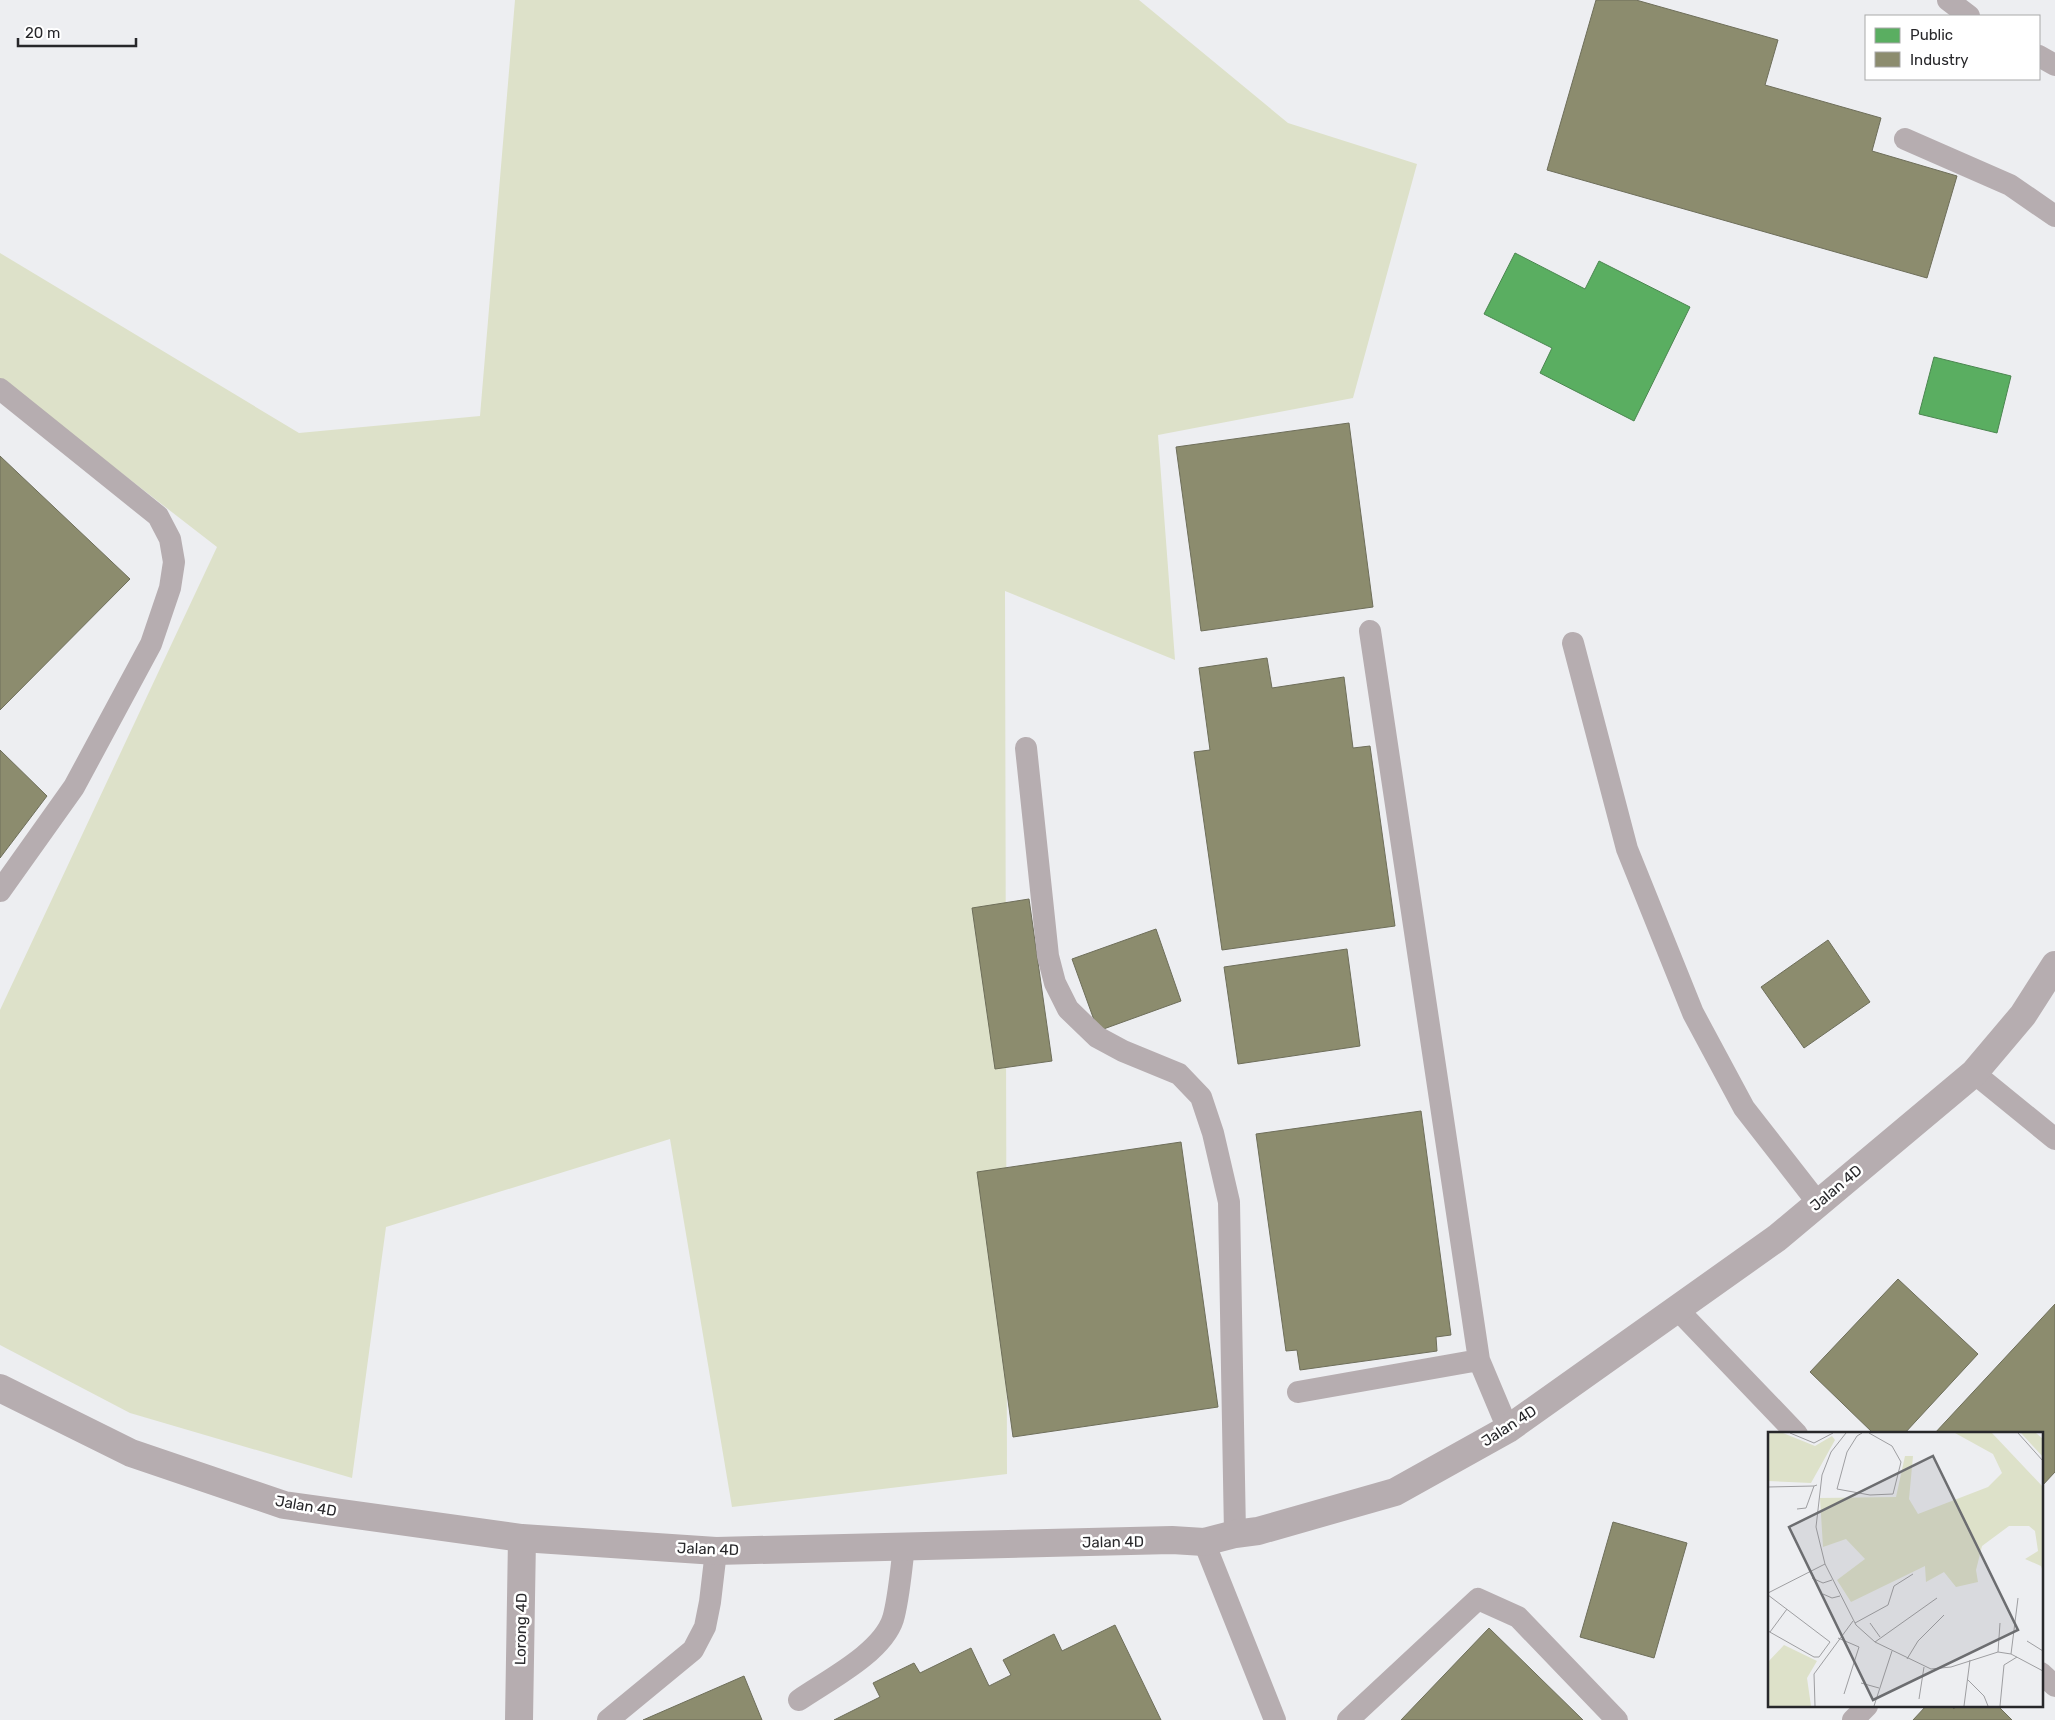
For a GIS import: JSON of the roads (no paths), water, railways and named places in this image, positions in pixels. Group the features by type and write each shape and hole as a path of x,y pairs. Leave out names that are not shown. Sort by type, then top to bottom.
{"street":[{"name":"Jalan 4D","path":"0,1388 131,1452 284,1505 522,1538 716,1551 1162,1540 1204,1542 1235,1534 1258,1531 1395,1492 1508,1428 1777,1238 1974,1073 2023,1015 2055,965"},
{"name":"Lorong 4D","path":"519,1720 522,1538"}],"lane":[{"path":"1948,0 1968,15"},
{"path":"2040,57 2055,65"},
{"path":"1905,139 2010,185 2055,216"},
{"path":"0,389 158,516 170,539 174,562 170,588 151,644 74,787 0,891"},
{"path":"1370,630 1479,1360 1508,1428"},
{"path":"1573,643 1628,849 1693,1013 1744,1108 1818,1203"},
{"path":"1026,748 1048,956 1055,983 1068,1009 1097,1037 1123,1051 1178,1074 1200,1097 1213,1133 1229,1202 1235,1534"},
{"path":"1974,1073 2055,1139"},
{"path":"1677,1308 1795,1432"},
{"path":"1298,1392 1479,1360"},
{"path":"1204,1542 1275,1720"},
{"path":"799,1700 872,1650 885,1634 893,1619 904,1547"},
{"path":"608,1720 693,1650 705,1628 716,1551"},
{"path":"1348,1720 1478,1599 1518,1617 1617,1720"},
{"path":"2042,1674 2055,1686"},
{"path":"1853,1720 1865,1708"}]}
